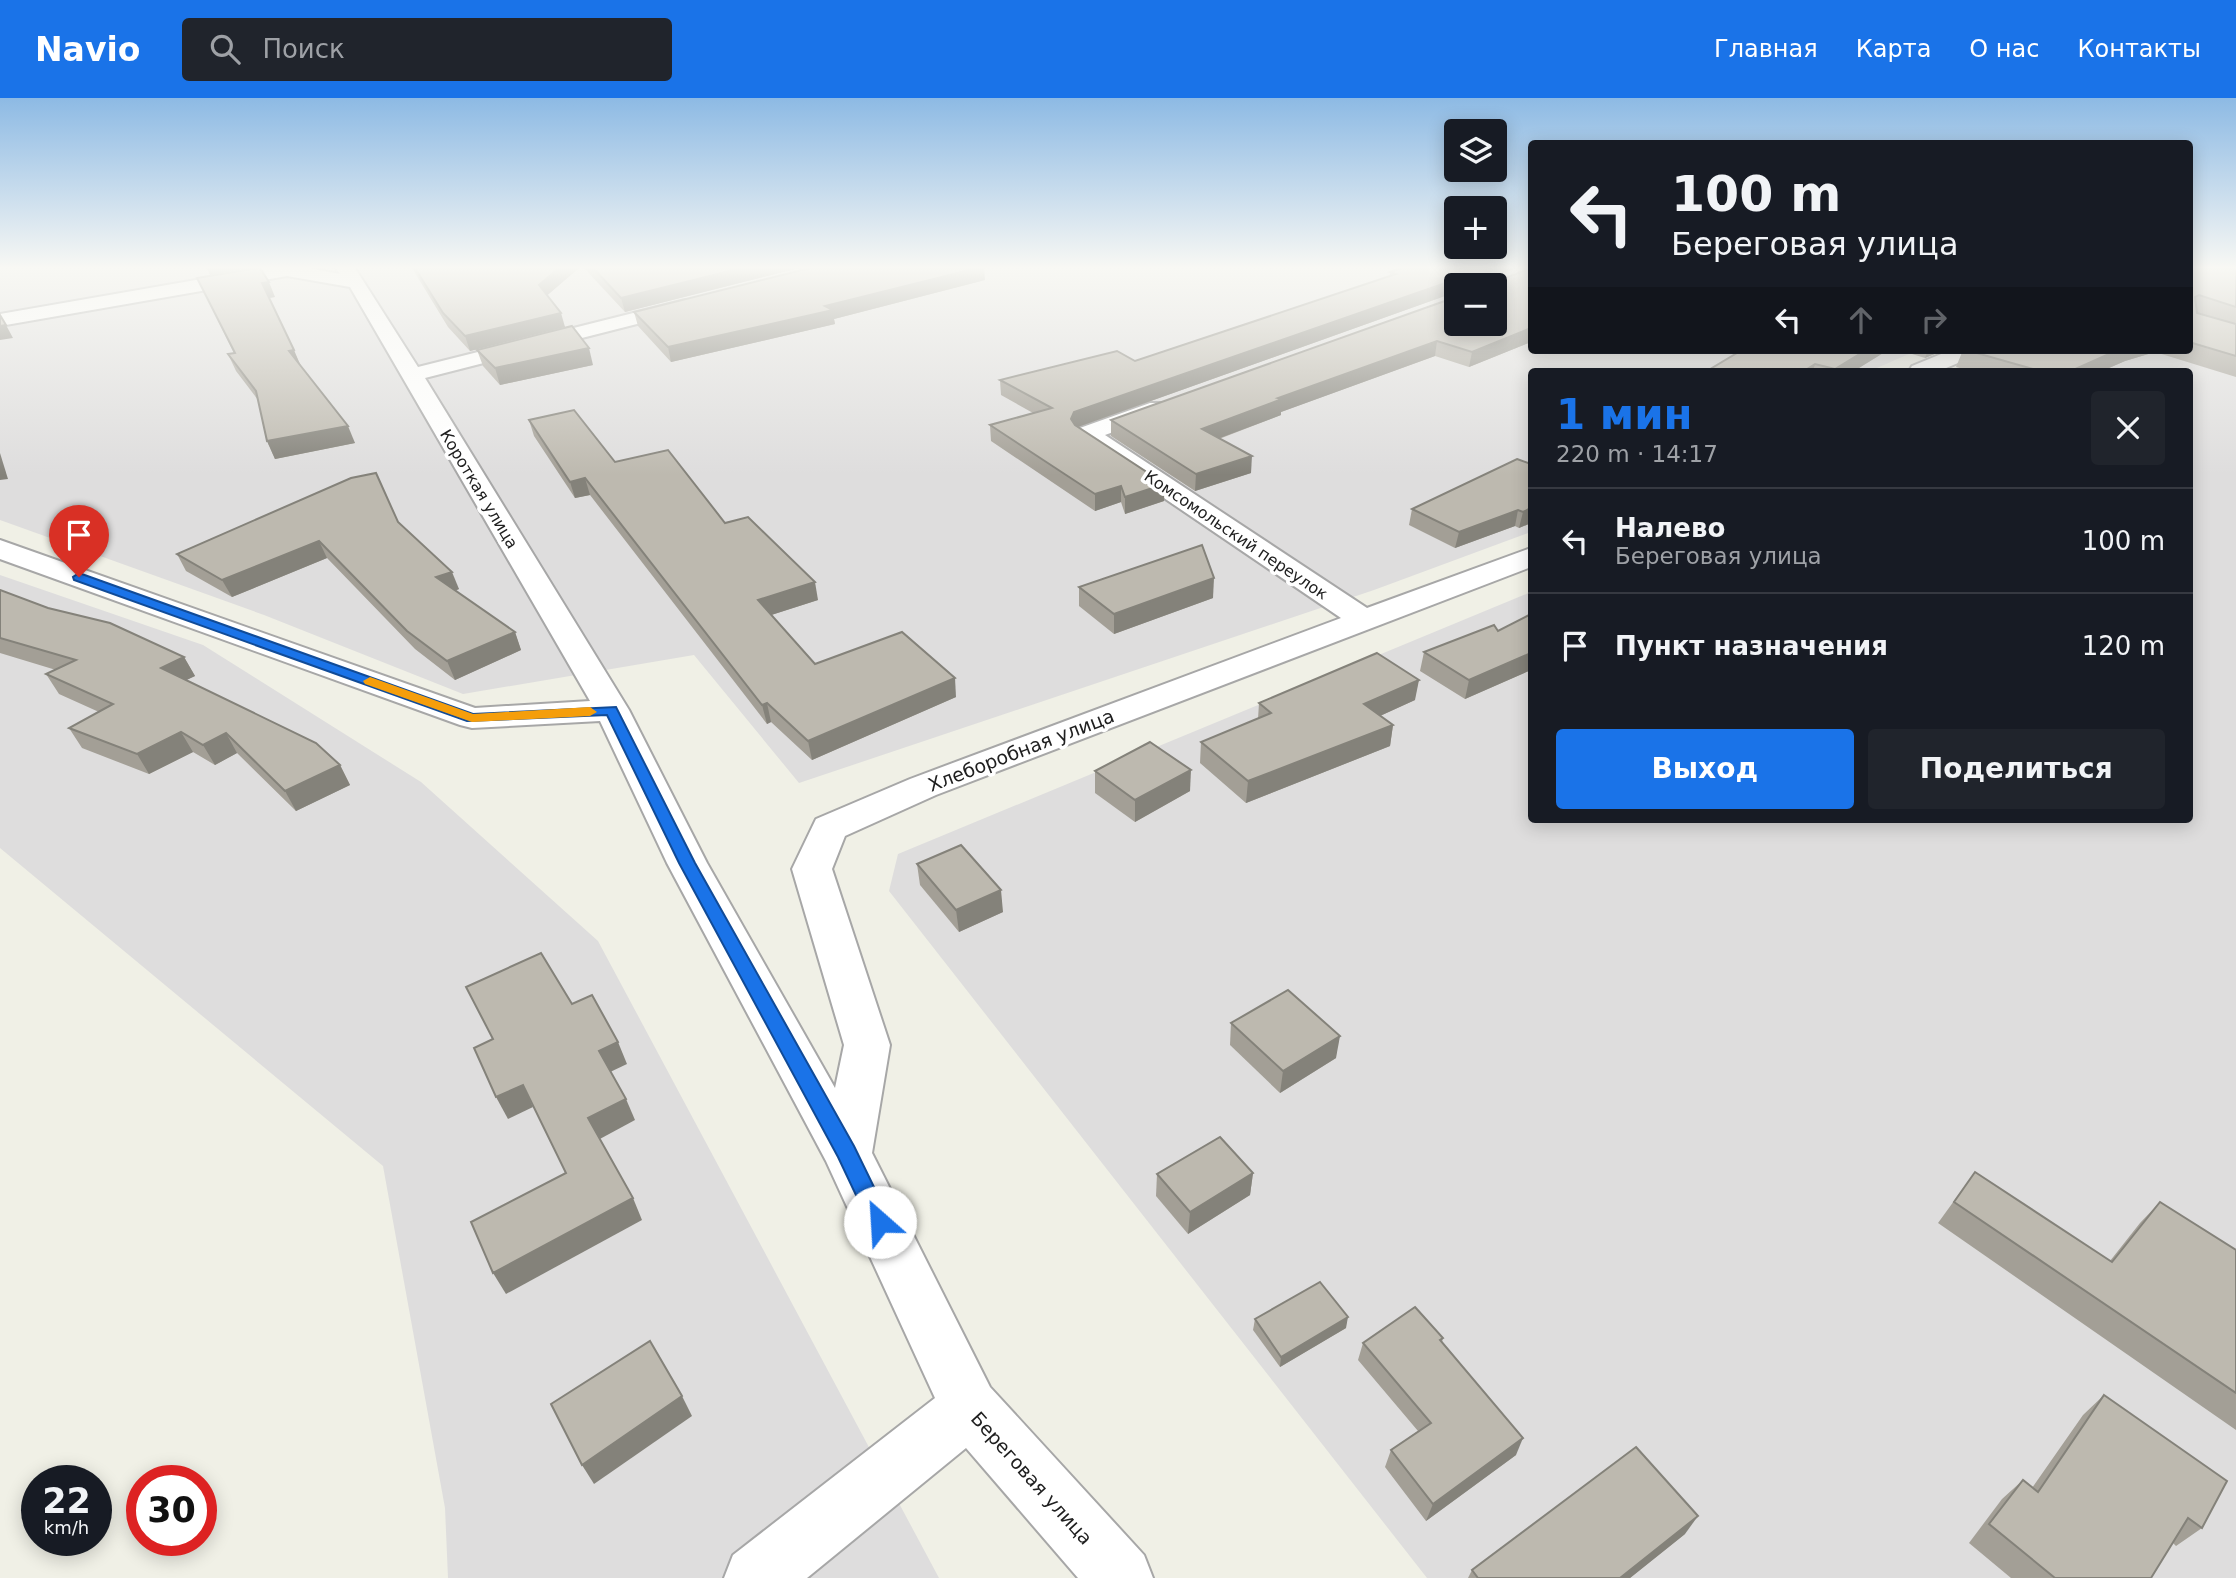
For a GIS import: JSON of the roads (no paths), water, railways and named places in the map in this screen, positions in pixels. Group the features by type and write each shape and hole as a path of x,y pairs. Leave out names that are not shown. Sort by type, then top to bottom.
{"street":[{"name":"Короткая улица","path":"389,337 611,710"},
{"path":"412,375 562,337"},
{"path":"1927,368 1960,354"},
{"name":"Комсомольский переулок","path":"1175,402 1086,435 1364,620"},
{"path":"0,549 472,718 611,710"},
{"name":"Хлеборобная улица","path":"846,1153 867,1045 812,869 829,828 923,787 1528,558"},
{"name":"Береговая улица","path":"611,710 687,863 846,1153 969,1408 1121,1578"},
{"path":"756,1578 969,1408"}]}
